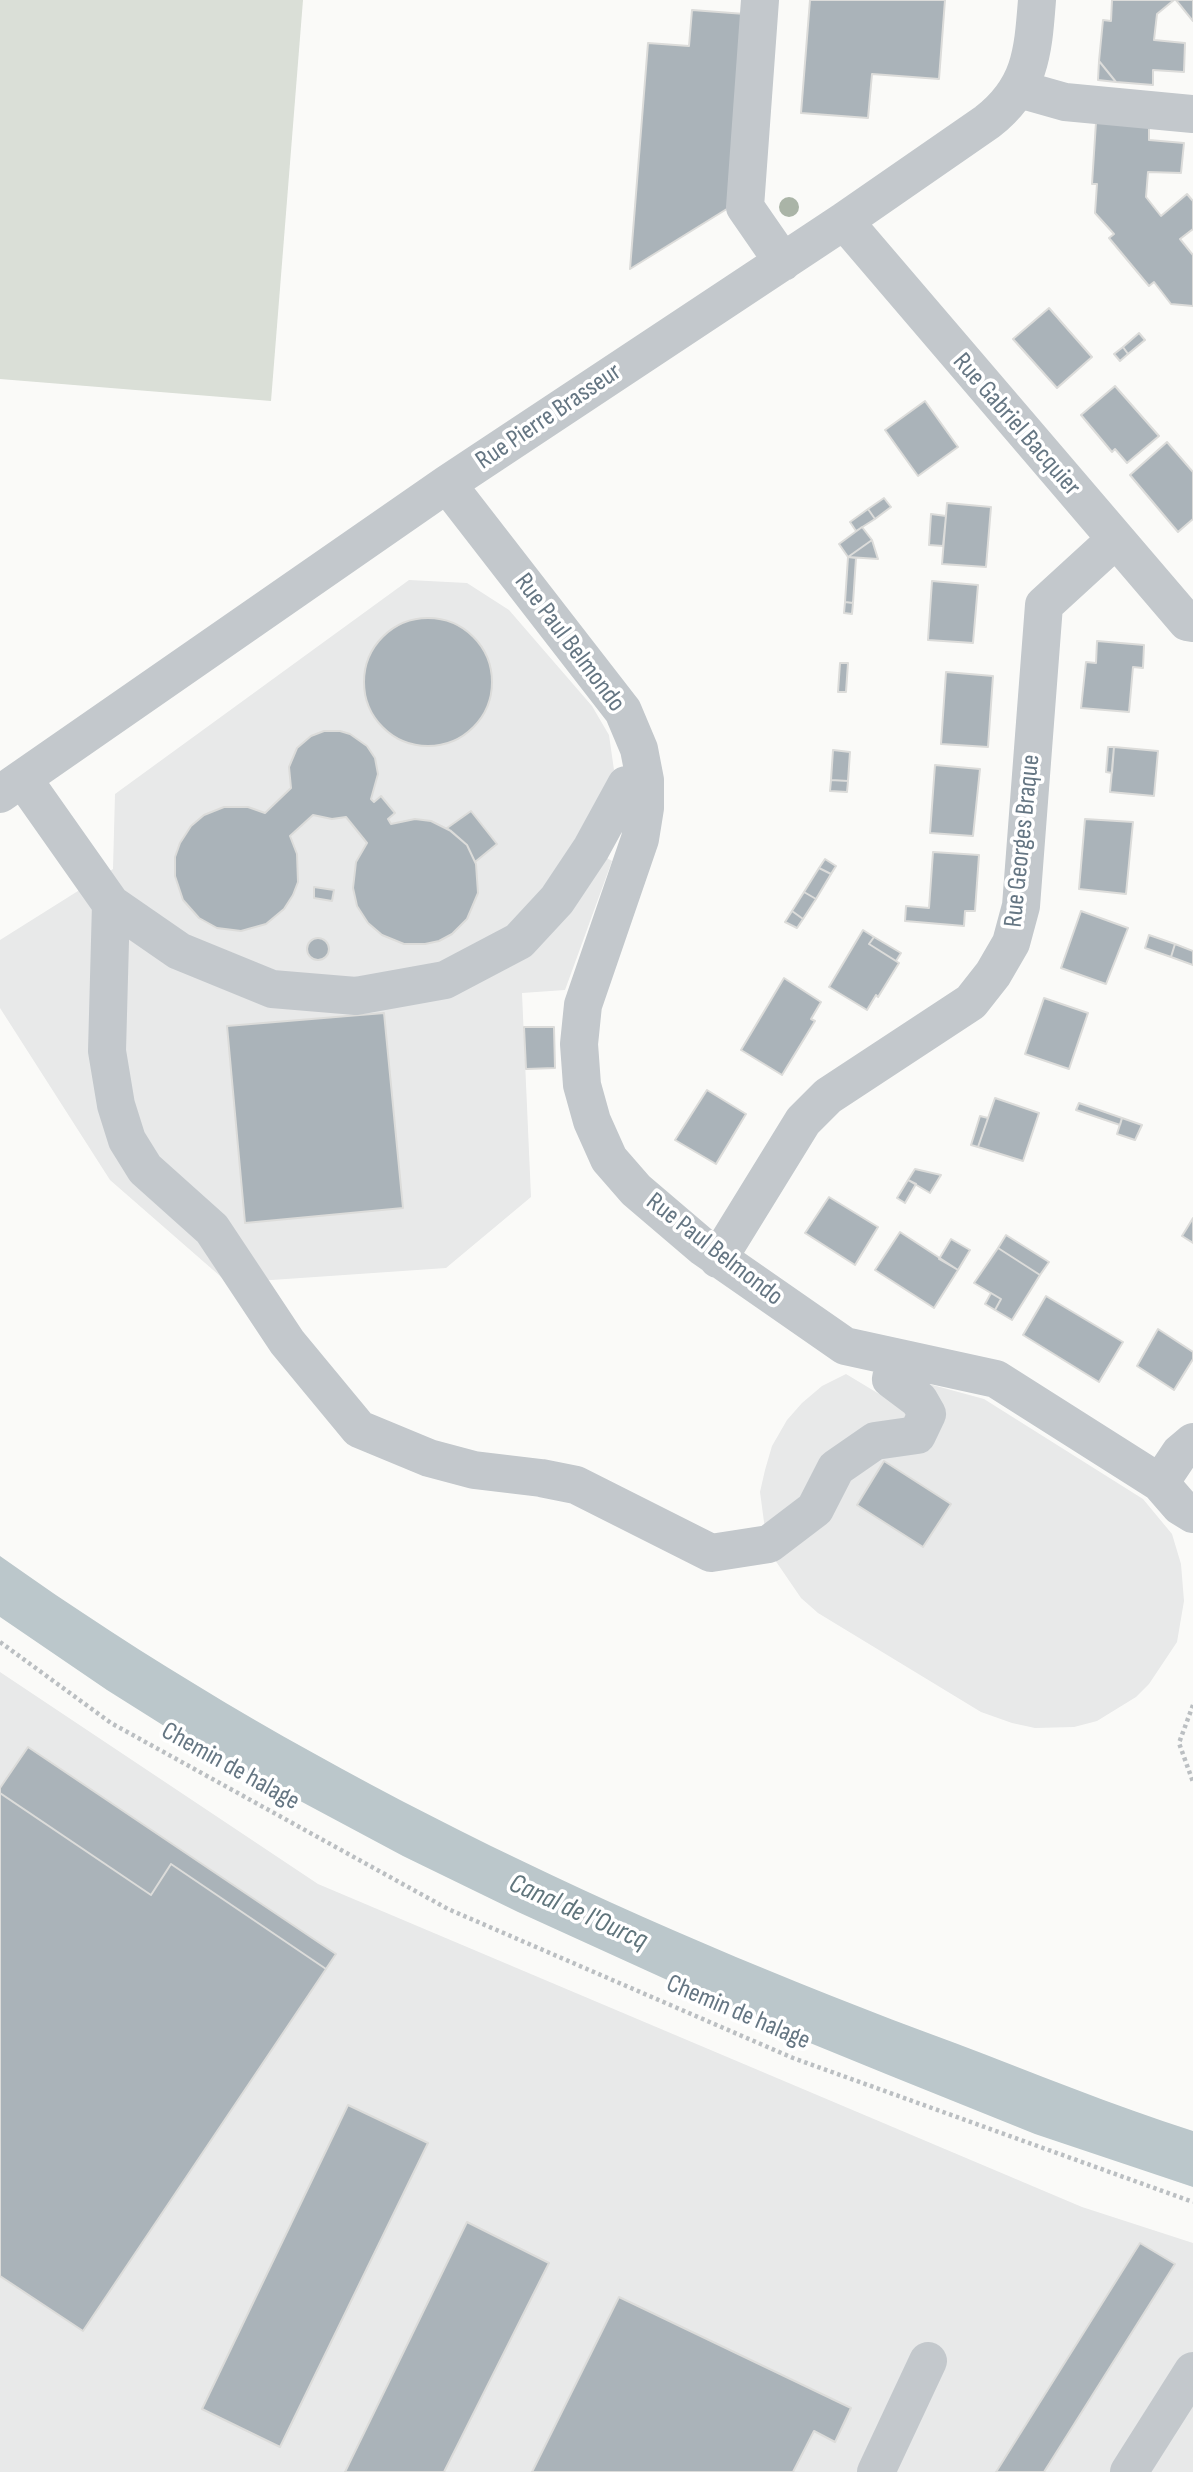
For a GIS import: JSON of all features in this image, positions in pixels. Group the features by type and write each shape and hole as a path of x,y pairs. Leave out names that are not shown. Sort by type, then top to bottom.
{"street":[{"path":"760,0 745,207 783,262"},
{"name":"Rue Pierre Brasseur","path":"11,787 447,485 844,222 987,122 1002,110 1019,89 1030,64 1037,0"},
{"path":"1019,89 1065,102 1193,114"},
{"name":"Rue Gabriel Bacquier","path":"844,222 1115,540 1187,622 1193,623"},
{"name":"Rue Paul Belmondo","path":"447,485 623,711 639,749 645,780 645,808 640,839 583,1005 579,1044 582,1085 592,1121 609,1159 636,1189 718,1259 845,1346 996,1379 1160,1483 1180,1506 1193,1514"},
{"name":"Rue Georges Braque","path":"718,1259 803,1121 815,1107 971,1002 993,974 1011,943 1021,906 1044,605 1115,540"},
{"path":"11,787 111,904 179,951 272,989 356,996 445,979 519,941 557,900 591,849 626,785 645,780"},
{"path":"111,904 107,1051 116,1105 127,1140 145,1169 212,1229 287,1342 359,1429 429,1458 474,1470 576,1485 711,1553 769,1544 815,1509 836,1468 875,1441 918,1435 927,1414 919,1400 891,1379 895,1357"},
{"path":"1160,1483 1180,1453 1193,1442"},
{"path":"876,2472 928,2361"},
{"path":"1129,2472 1193,2371"}],"path":[{"name":"Chemin de halage","path":"0,1642 111,1723 449,1909 793,2059 1193,2202"},
{"path":"1193,1705 1179,1743 1193,1782"}],"shaded area":[{"path":"0,0 303,0 271,401 0,379"},
{"path":"409,580 467,583 509,610 592,706 609,735 614,770 575,840 612,861 565,990 522,993 531,1197 446,1268 228,1283 110,1180 0,1008 0,940 113,869 115,794"},
{"path":"846,1374 909,1412 929,1384 984,1399 1143,1499 1172,1534 1181,1564 1184,1601 1177,1642 1149,1684 1136,1697 1097,1721 1074,1727 1035,1728 1012,1723 981,1712 818,1613 801,1598 775,1560 766,1537 760,1492 772,1446 787,1420 822,1386"},
{"path":"0,1672 318,1884 1082,2207 1193,2243 1193,2472 0,2472"}],"water":[{"name":"Canal de l'Ourcq","path":"0,1556 111,1632 225,1702 342,1769 461,1831 705,1944 829,1995 1103,2100 1193,2131 1193,2187 1035,2134 766,2025 518,1912 403,1856 188,1741 0,1617"}],"building":[{"path":"810,0 945,0 939,79 872,74 868,118 801,113"},
{"path":"1112,0 1174,0 1157,14 1154,40 1185,43 1184,72 1153,70 1153,85 1116,82 1099,61 1103,20 1111,21"},
{"path":"1176,0 1193,0 1193,21"},
{"path":"692,10 745,14 730,207 630,269 648,43 689,46"},
{"path":"1099,61 1116,82 1098,80"},
{"path":"1096,122 1149,126 1149,140 1184,143 1181,173 1148,172 1146,197 1161,216 1187,194 1193,201 1193,229 1180,239 1193,255 1193,306 1171,304 1154,282 1149,286 1109,238 1114,234 1095,213 1097,184 1092,184"},
{"path":"1049,308 1092,357 1057,388 1013,339"},
{"path":"1139,333 1145,340 1128,354 1123,347"},
{"path":"1123,347 1128,354 1120,361 1114,354"},
{"path":"1115,386 1159,436 1127,463 1115,449 1112,452 1081,415"},
{"path":"925,401 958,447 918,476 885,430"},
{"path":"1167,442 1193,472 1193,519 1178,532 1130,475"},
{"path":"884,498 891,507 875,519 868,509"},
{"path":"947,503 991,507 986,567 942,564"},
{"path":"868,509 875,519 856,531 850,522"},
{"path":"931,514 946,516 943,546 929,545"},
{"path":"862,527 872,540 848,557 839,544"},
{"path":"872,540 878,559 848,557"},
{"path":"848,557 856,558 853,603 845,602"},
{"path":"932,581 978,585 973,643 928,640"},
{"path":"845,602 853,603 852,614 844,613"},
{"path":"428,618 453,622 474,636 488,657 492,682 488,707 474,728 453,742 428,746 403,742 382,728 368,707 364,682 368,657 382,636 403,622"},
{"path":"1097,641 1144,645 1143,668 1133,667 1129,712 1081,708 1086,662 1096,663"},
{"path":"840,663 848,663 846,692 838,692"},
{"path":"946,672 993,676 988,747 941,744"},
{"path":"324,731 350,734 367,746 375,758 378,774 371,799 374,802 381,796 395,813 388,819 391,824 415,819 431,821 451,831 467,845 476,864 478,893 467,919 452,934 425,944 404,944 382,935 368,923 357,906 353,888 356,862 367,843 346,817 332,819 313,815 290,836 297,854 298,882 284,909 266,924 241,931 217,928 199,918 183,900 175,876 175,857 191,826 204,815 224,807 248,807 265,813 291,788 289,767 297,748 311,736"},
{"path":"1108,747 1114,747 1112,773 1106,772"},
{"path":"1114,747 1158,751 1154,796 1110,792"},
{"path":"833,750 850,752 848,781 831,780"},
{"path":"935,765 980,769 973,836 930,833"},
{"path":"831,780 848,781 847,792 830,791"},
{"path":"471,811 497,844 475,862 467,845 447,828"},
{"path":"1085,819 1133,822 1126,894 1079,889"},
{"path":"933,852 979,855 975,911 965,911 964,926 905,921 906,906 929,908"},
{"path":"825,859 836,866 831,874 819,868"},
{"path":"819,868 831,874 816,899 804,892"},
{"path":"314,887 334,890 332,901 314,898"},
{"path":"804,892 816,899 803,919 792,911"},
{"path":"792,911 803,919 797,928 785,922"},
{"path":"1081,911 1128,928 1106,984 1061,968"},
{"path":"863,930 874,937 869,944 899,963 867,1010 829,987"},
{"path":"1149,935 1175,944 1171,957 1145,948"},
{"path":"874,937 901,953 896,961 869,944"},
{"path":"318,938 326,941 329,949 326,957 318,960 310,957 307,949 310,941"},
{"path":"1175,944 1193,951 1193,965 1171,957"},
{"path":"784,978 821,1002 811,1019 815,1021 782,1075 741,1050"},
{"path":"1044,998 1088,1013 1069,1069 1025,1054"},
{"path":"384,1013 403,1208 245,1223 227,1026"},
{"path":"524,1027 554,1027 555,1068 526,1069"},
{"path":"707,1090 746,1114 716,1164 675,1140"},
{"path":"995,1098 1039,1113 1023,1161 978,1147"},
{"path":"1079,1103 1122,1118 1120,1125 1076,1110"},
{"path":"980,1116 988,1118 978,1147 971,1145"},
{"path":"1122,1118 1142,1125 1135,1140 1117,1134"},
{"path":"915,1169 941,1175 930,1193 908,1180"},
{"path":"908,1180 916,1184 905,1203 897,1198"},
{"path":"829,1197 878,1227 855,1265 805,1233"},
{"path":"1193,1218 1193,1243 1182,1236"},
{"path":"900,1232 958,1270 934,1308 875,1270"},
{"path":"1006,1235 1049,1262 1040,1275 998,1248"},
{"path":"951,1239 970,1250 958,1270 939,1259"},
{"path":"998,1248 1040,1275 1012,1320 995,1310 1001,1299 974,1283"},
{"path":"991,1293 1001,1299 995,1310 985,1304"},
{"path":"1046,1296 1123,1342 1099,1382 1023,1335"},
{"path":"1158,1329 1193,1352 1193,1359 1174,1390 1137,1366"},
{"path":"884,1461 951,1504 923,1547 857,1505"},
{"path":"28,1747 336,1954 326,1969 171,1864 151,1895 0,1793 0,1788"},
{"path":"0,1793 151,1895 171,1864 326,1969 83,2331 0,2276"},
{"path":"348,2105 428,2143 280,2447 202,2409"},
{"path":"467,2222 549,2263 444,2472 345,2472"},
{"path":"1140,2243 1175,2264 1044,2472 996,2472"},
{"path":"619,2297 851,2408 835,2442 814,2431 793,2472 532,2472"}]}
